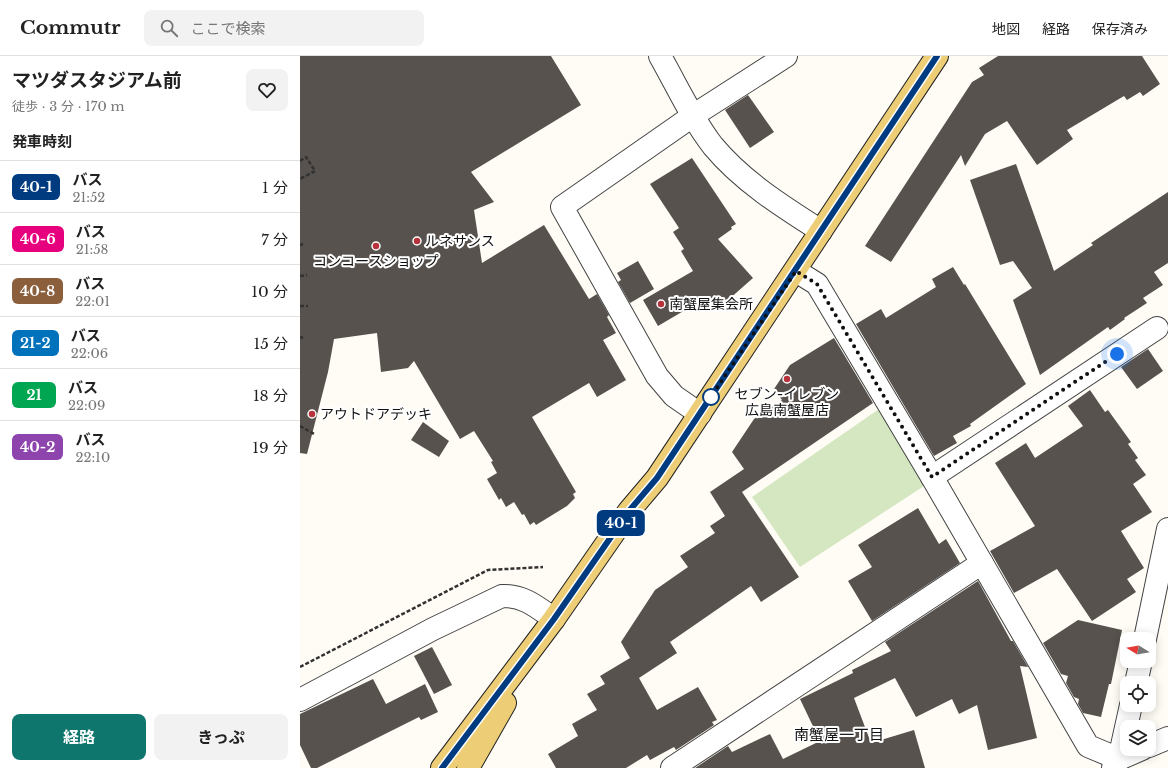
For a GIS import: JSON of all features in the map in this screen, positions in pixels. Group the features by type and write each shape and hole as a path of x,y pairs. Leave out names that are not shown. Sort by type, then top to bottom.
{"main road":[{"path":"442,768 554,619 629,511 657,478 796,271 937,56"},
{"path":"468,768 554,619"}],"street":[{"path":"660,56 712,144 731,166 784,208 821,231"},
{"path":"700,414 674,396 657,376 562,207 694,115 786,56"},
{"path":"796,271 817,284 932,477 1088,746 1116,763"},
{"path":"932,477 1157,328"},
{"path":"1146,632 1168,529"},
{"path":"672,768 982,563"},
{"path":"300,700 440,626 502,596 522,598 554,619"},
{"path":"1116,763 1129,712"},
{"path":"1156,743 1168,738"},
{"path":"1116,763 1129,756"}],"path":[{"path":"300,161 306,157 315,171 300,179"},
{"path":"300,276 307,275"},
{"path":"300,306 308,306"},
{"path":"300,426 314,434"}],"green space":[{"path":"879,409 924,486 800,567 752,497"}],"building":[{"path":"300,56 551,56 581,105 471,172 494,202 474,210 482,263 544,225 589,299 597,294 609,315 607,317 616,333 603,340 626,380 597,397 589,383 532,417 576,492 573,494 575,498 567,506 536,525 534,522 530,525 524,514 522,515 514,502 506,507 501,498 499,500 487,479 497,473 491,462 493,461 474,431 460,439 414,361 408,368 381,372 377,333 334,339 328,372 307,454 300,453"},
{"path":"998,56 1142,56 1160,84 1143,96 1140,92 1127,100 1124,96 1067,130 1073,139 1037,165 1007,121 985,134 965,166 961,155 891,262 865,246 972,82 984,75 979,68"},
{"path":"748,95 774,132 750,148 725,110"},
{"path":"692,158 736,224 731,227 732,229 718,239 753,278 719,308 709,296 658,326 643,300 693,271 681,251 684,249 673,232 679,228 650,184"},
{"path":"1016,164 1054,271 1093,245 1091,243 1168,192 1168,263 1154,272 1163,285 1143,298 1147,303 1124,318 1125,319 1110,330 1108,327 1040,375 1013,300 1032,288 1013,261 1000,265 970,180"},
{"path":"638,261 654,289 630,303 618,282 621,280 617,273"},
{"path":"953,267 1026,384 970,424 971,426 953,436 957,443 934,456 856,324 881,309 886,318 936,287 932,279"},
{"path":"834,338 873,403 742,492 799,577 761,602 751,586 670,642 677,653 639,678 657,710 698,687 717,720 712,722 714,725 676,750 674,747 650,760 647,755 626,768 556,768 548,754 578,736 572,724 597,710 587,694 605,684 600,676 630,658 621,642 655,590 688,567 680,556 715,533 710,526 725,516 710,492 744,469 732,452 754,419 782,400 774,389 790,365"},
{"path":"1148,349 1163,371 1137,389 1121,367"},
{"path":"1090,390 1105,412 1108,410 1131,442 1128,444 1138,458 1135,460 1146,475 1133,484 1152,512 1121,531 1144,568 1127,579 1136,592 1092,621 1057,569 1014,593 990,551 1035,526 995,463 1026,443 1035,458 1083,426 1068,406"},
{"path":"423,422 449,441 439,457 411,440"},
{"path":"918,508 939,544 946,539 960,563 872,621 848,581 872,567 858,545"},
{"path":"978,581 1011,641 1013,641 1028,667 1020,666 1037,738 988,750 977,705 959,714 952,699 916,717 895,678 854,698 871,743 914,730 925,768 695,768 728,746 732,752 770,734 783,759 820,741 800,699 853,673 852,670 891,651 885,642"},
{"path":"1078,620 1122,630 1120,632 1120,640 1111,684 1109,684 1101,717 1083,713 1078,704 1079,699 1074,697 1066,683 1068,676 1061,674 1043,643"},
{"path":"432,647 452,685 434,694 414,656"},
{"path":"373,679 386,704 425,684 438,712 421,720 419,717 317,768 311,768 300,745 300,714"}],"bus line":[{"name":"40-1","path":"442,768 554,619 629,511 657,478 796,271 937,56"}],"place":[{"name":"ルネサンス","path":"417,241"},
{"name":"コンコースショップ","path":"376,246"},
{"name":"南蟹屋集会所","path":"661,304"},
{"name":"セブン-イレブン 広島南蟹屋店","path":"787,379"},
{"name":"アウトドアデッキ","path":"312,414"}],"district":[{"name":"南蟹屋一丁目","path":"839,734"}],"route":[{"path":"711,397 708,401 796,271 817,284 932,477 1117,354"}]}
